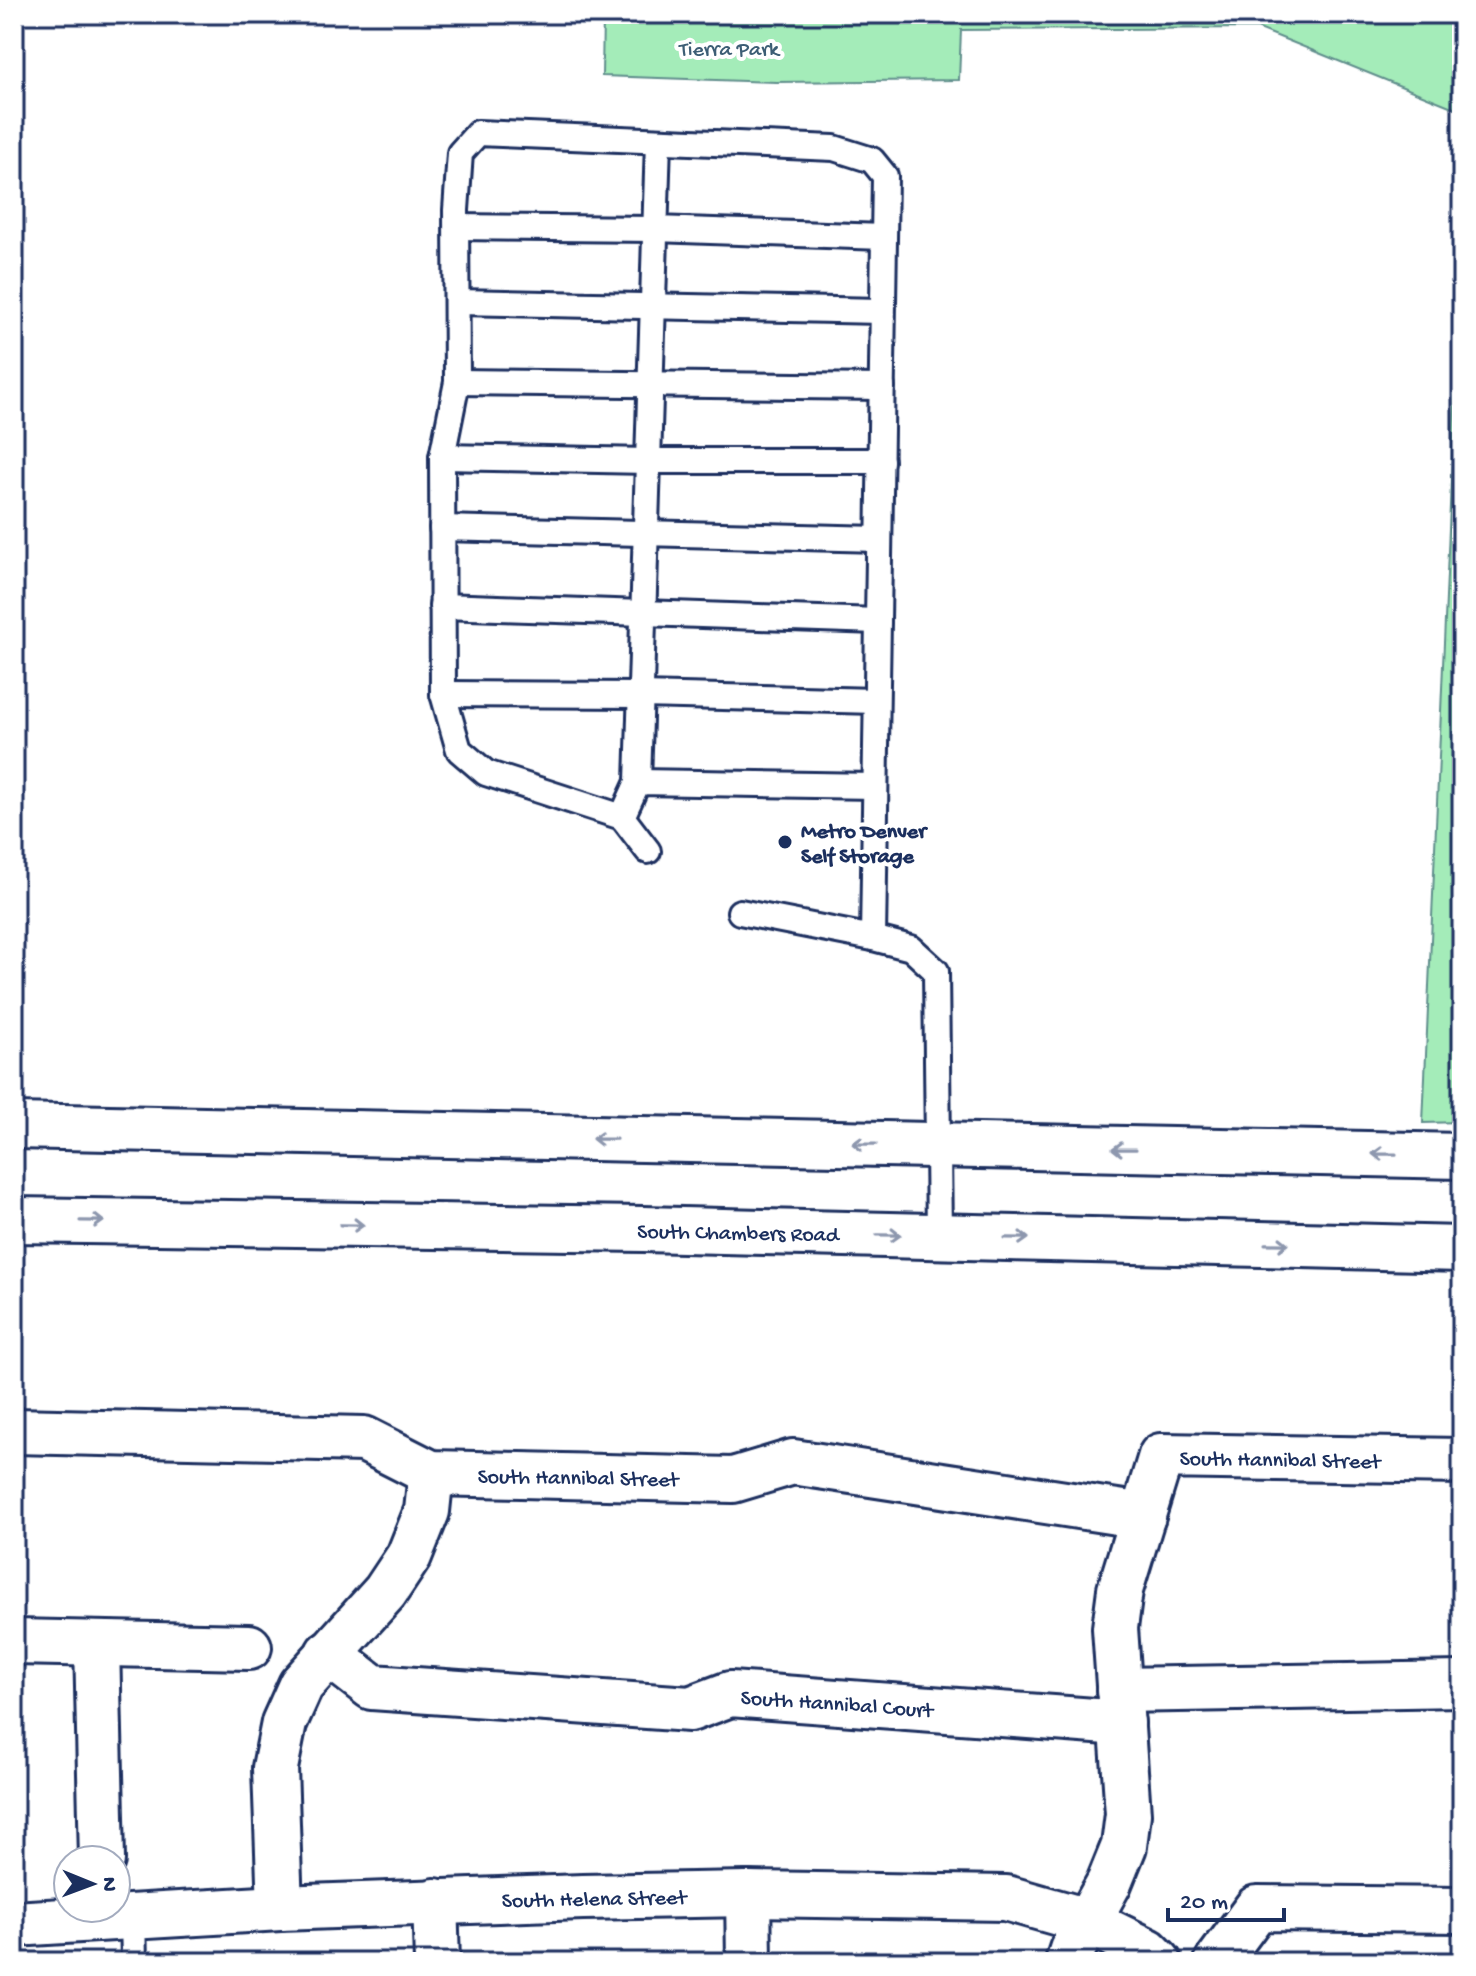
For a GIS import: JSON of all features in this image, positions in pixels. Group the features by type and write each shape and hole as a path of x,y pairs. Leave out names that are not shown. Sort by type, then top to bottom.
{"street":[{"path":"14,1126 1462,1156"},
{"name":"South Chambers Road","path":"14,1220 939,1236 1462,1249"},
{"name":"South Hannibal Street","path":"14,1431 364,1439 431,1473 733,1480 793,1462 1143,1516"},
{"name":"South Hannibal Street","path":"1068,1962 1109,1883 1124,1846 1128,1814 1115,1628 1118,1603 1161,1456 1462,1461"},
{"path":"280,1908 275,1768 284,1723 301,1685 385,1592 409,1556 427,1511 431,1473"},
{"path":"14,1642 249,1647"},
{"path":"97,1644 102,1844"},
{"name":"South Hannibal Court","path":"328,1653 372,1687 690,1709 730,1694 1120,1706"},
{"path":"1120,1706 1462,1684"},
{"path":"748,1894 749,1962"},
{"name":"South Helena Street","path":"132,1913 435,1901 748,1894 1006,1898 1087,1921 1148,1951 1159,1962"},
{"path":"435,1901 437,1962"},
{"path":"1217,1962 1257,1908 1462,1910"},
{"name":"South Helena Street","path":"14,1924 52,1920"}],"lane":[{"path":"648,851 622,817 486,773 459,750 443,694 442,457 457,382 460,153 478,133 834,148 872,160 885,176 873,938"},
{"path":"622,817 638,782 658,141"},
{"path":"457,227 655,229 884,237"},
{"path":"457,302 882,311"},
{"path":"457,382 882,387"},
{"path":"442,457 881,461"},
{"path":"442,528 879,539"},
{"path":"442,606 878,621"},
{"path":"443,694 876,701"},
{"path":"638,782 875,786"},
{"path":"740,912 911,948 936,971 939,1236"},
{"path":"117,1924 134,1962"}],"green space":[{"name":"Tierra Park","path":"675,14 1462,14 1462,111 1257,28 961,30 959,80 776,82 602,76 603,16 675,17"},
{"path":"1462,231 1462,1122 1423,1123"}],"place":[{"name":"Metro Denver Self Storage","path":"785,842"}]}
